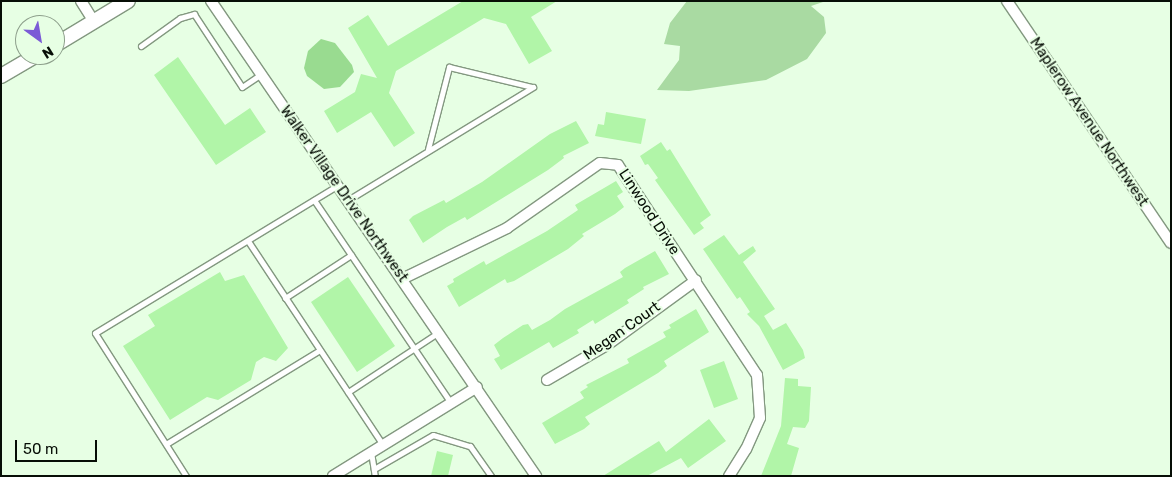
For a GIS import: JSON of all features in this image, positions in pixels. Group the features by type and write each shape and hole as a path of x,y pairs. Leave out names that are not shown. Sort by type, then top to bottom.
{"main road":[{"path":"65,39 128,1"},
{"path":"1,76 20,65"}],"street":[{"path":"81,1 94,22"},
{"name":"Walker Village Drive Northwest","path":"211,1 477,387 536,476"},
{"name":"Maplerow Avenue Northwest","path":"1007,1 1171,243"},
{"name":"Linwood Drive","path":"402,279 508,228 600,163 618,165 696,280 757,375 760,418 746,450 729,476"},
{"name":"Megan Court","path":"547,380 607,345 696,280"},
{"path":"333,476 477,387"}],"lane":[{"path":"141,46 180,18 194,14 242,87 261,74"},
{"path":"348,200 436,144 533,87 449,67 428,149"},
{"path":"186,476 95,333 338,185"},
{"path":"314,200 451,403"},
{"path":"248,241 384,445"},
{"path":"286,298 351,254"},
{"path":"348,392 439,332"},
{"path":"166,444 320,350"},
{"path":"374,469 433,435 470,446 491,476"},
{"path":"371,452 375,476"}],"shaded area":[{"path":"687,1 826,1 811,6 824,17 826,33 807,59 766,80 689,91 657,90 679,60 680,46 664,44 670,23"},
{"path":"321,39 335,43 352,65 354,72 340,87 324,89 307,76 304,68 308,51"}],"building":[{"path":"463,1 557,1 531,17 552,51 529,64 506,24 484,18 396,71 389,93 415,133 394,147 371,112 337,133 324,111 355,92 361,74 377,78 348,28 368,15 388,46"},
{"path":"178,57 225,125 250,108 266,132 216,165 154,75"},
{"path":"606,112 646,119 641,144 595,136 598,124 604,125"},
{"path":"576,121 589,143 563,156 564,158 548,170 467,220 465,217 423,243 409,220 413,216 444,200 446,203 482,182 550,134"},
{"path":"661,142 667,151 670,149 711,215 700,223 704,228 694,235 655,180 658,178 648,164 645,165 640,156"},
{"path":"616,181 623,192 617,196 624,207 582,234 584,236 568,249 514,281 507,283 505,279 459,307 447,286 454,282 453,279 484,261 486,265 547,231 578,210 575,205"},
{"path":"724,235 739,255 753,246 756,251 743,262 775,309 764,316 773,330 786,323 803,350 805,358 783,370 759,326 747,314 750,312 740,297 737,299 703,249"},
{"path":"655,251 669,274 643,287 644,289 627,300 629,303 595,324 593,320 577,330 579,333 553,348 549,342 501,370 494,359 500,356 494,345 503,338 523,325 528,324 532,330 550,320 565,309 623,277 620,272"},
{"path":"220,272 225,281 244,275 288,348 276,361 264,357 256,362 251,380 218,400 207,397 170,420 123,346 155,326 148,315"},
{"path":"348,277 395,346 357,372 311,302"},
{"path":"696,309 709,332 664,361 667,366 658,373 585,417 590,424 584,429 555,444 542,423 584,398 580,392 588,387 586,385 629,363 627,359 666,337 663,332 671,328 669,325"},
{"path":"724,361 738,399 714,408 700,370"},
{"path":"785,378 798,379 798,386 811,387 809,421 805,428 793,427 787,444 799,448 791,476 761,476 781,426"},
{"path":"709,419 726,441 688,468 681,458 647,476 603,476 659,441 666,452"},
{"path":"437,451 453,455 448,476 431,476"}]}
